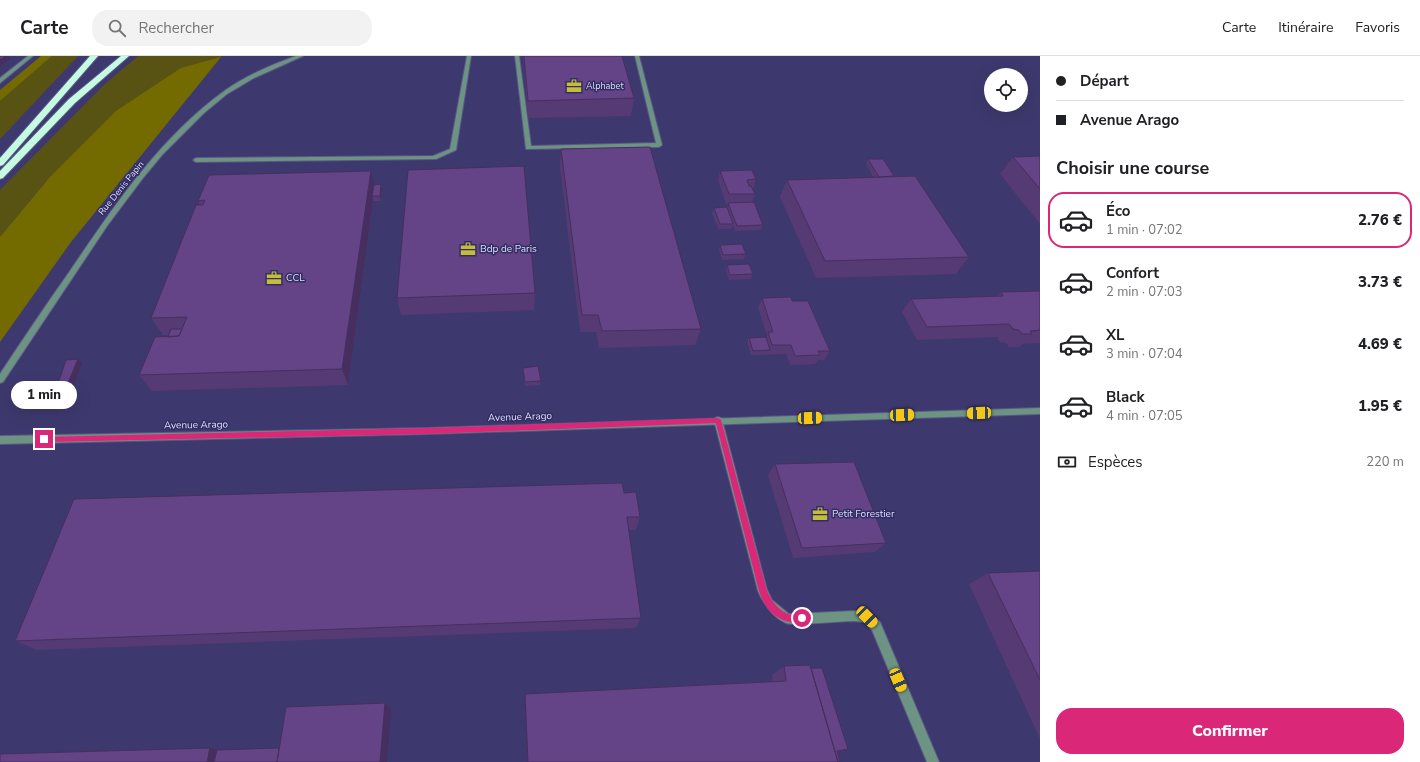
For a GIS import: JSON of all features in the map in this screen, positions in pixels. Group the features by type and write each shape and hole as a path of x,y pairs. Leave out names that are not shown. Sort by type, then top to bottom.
{"highway":[{"path":"0,163 94,56"},
{"path":"0,176 72,101 125,56"}],"street":[{"path":"0,80 31,56"},
{"name":"Rue Denis Papin","path":"0,380 111,213 165,148 226,92 254,76 301,56"},
{"path":"196,160 434,158 453,150 469,56"},
{"path":"517,56 528,148 659,145 637,56"},
{"name":"Avenue Arago","path":"0,440 436,431 718,420 1040,411"},
{"path":"718,420 763,591 769,603 788,619 854,616 867,617 876,626 932,762"}],"shaded area":[{"path":"41,56 52,56 0,101 0,90"},
{"path":"52,56 78,56 0,139 0,101"},
{"path":"138,56 222,56 45,183 0,237 0,190 105,84"},
{"path":"221,57 71,242 0,342 0,237 50,177 116,111 181,68"}],"building":[{"name":"Alphabet","path":"524,56 622,56 634,98 528,101"},
{"path":"650,147 701,329 602,331 598,315 582,315 561,149"},
{"path":"1040,156 1040,189 1013,157"},
{"path":"868,159 883,159 894,176 879,177"},
{"name":"Bdp de Paris","path":"524,166 535,293 397,298 408,170"},
{"path":"752,170 756,179 747,180 749,186 751,186 755,194 729,194 720,171"},
{"name":"CCL","path":"371,171 342,369 139,375 155,337 179,336 187,317 151,318 196,205 203,205 205,200 198,201 209,175"},
{"path":"915,176 969,257 825,261 787,180"},
{"path":"381,184 380,196 372,196 374,185"},
{"path":"754,202 763,225 737,226 728,203"},
{"path":"727,207 733,224 720,224 714,208"},
{"path":"742,244 746,254 723,255 720,245"},
{"path":"749,264 753,274 730,275 727,265"},
{"path":"1040,291 1040,330 1030,331 1032,334 1022,334 1019,330 1013,329 1009,324 927,327 911,299 1003,296 1001,292"},
{"path":"791,297 792,301 808,301 830,351 818,351 820,355 795,356 791,345 772,345 768,332 773,332 762,298"},
{"path":"171,329 182,329 179,336 168,337"},
{"path":"766,337 770,350 753,351 749,338"},
{"path":"78,359 68,383 57,384 66,360"},
{"path":"538,366 541,381 525,382 523,368"},
{"name":"Petit Forestier","path":"854,462 886,543 802,548 775,464"},
{"path":"622,483 624,493 636,492 640,517 627,517 641,618 15,641 74,499"},
{"path":"1040,571 1040,680 988,573"},
{"path":"810,665 838,762 528,762 525,694 786,681 784,666"},
{"path":"811,668 822,668 848,749 837,751 840,762 838,762"},
{"path":"385,703 380,762 277,762 286,707"},
{"path":"210,748 207,762 0,762 0,754"},
{"path":"279,748 277,762 214,762 217,750"}],"place":[{"name":"Alphabet","path":"574,86"},
{"name":"Bdp de Paris","path":"468,249"},
{"name":"CCL","path":"274,278"},
{"name":"Petit Forestier","path":"820,514"}],"route":[{"path":"44,439 428,431 718,420 763,591 769,603 788,619 802,618"}]}
